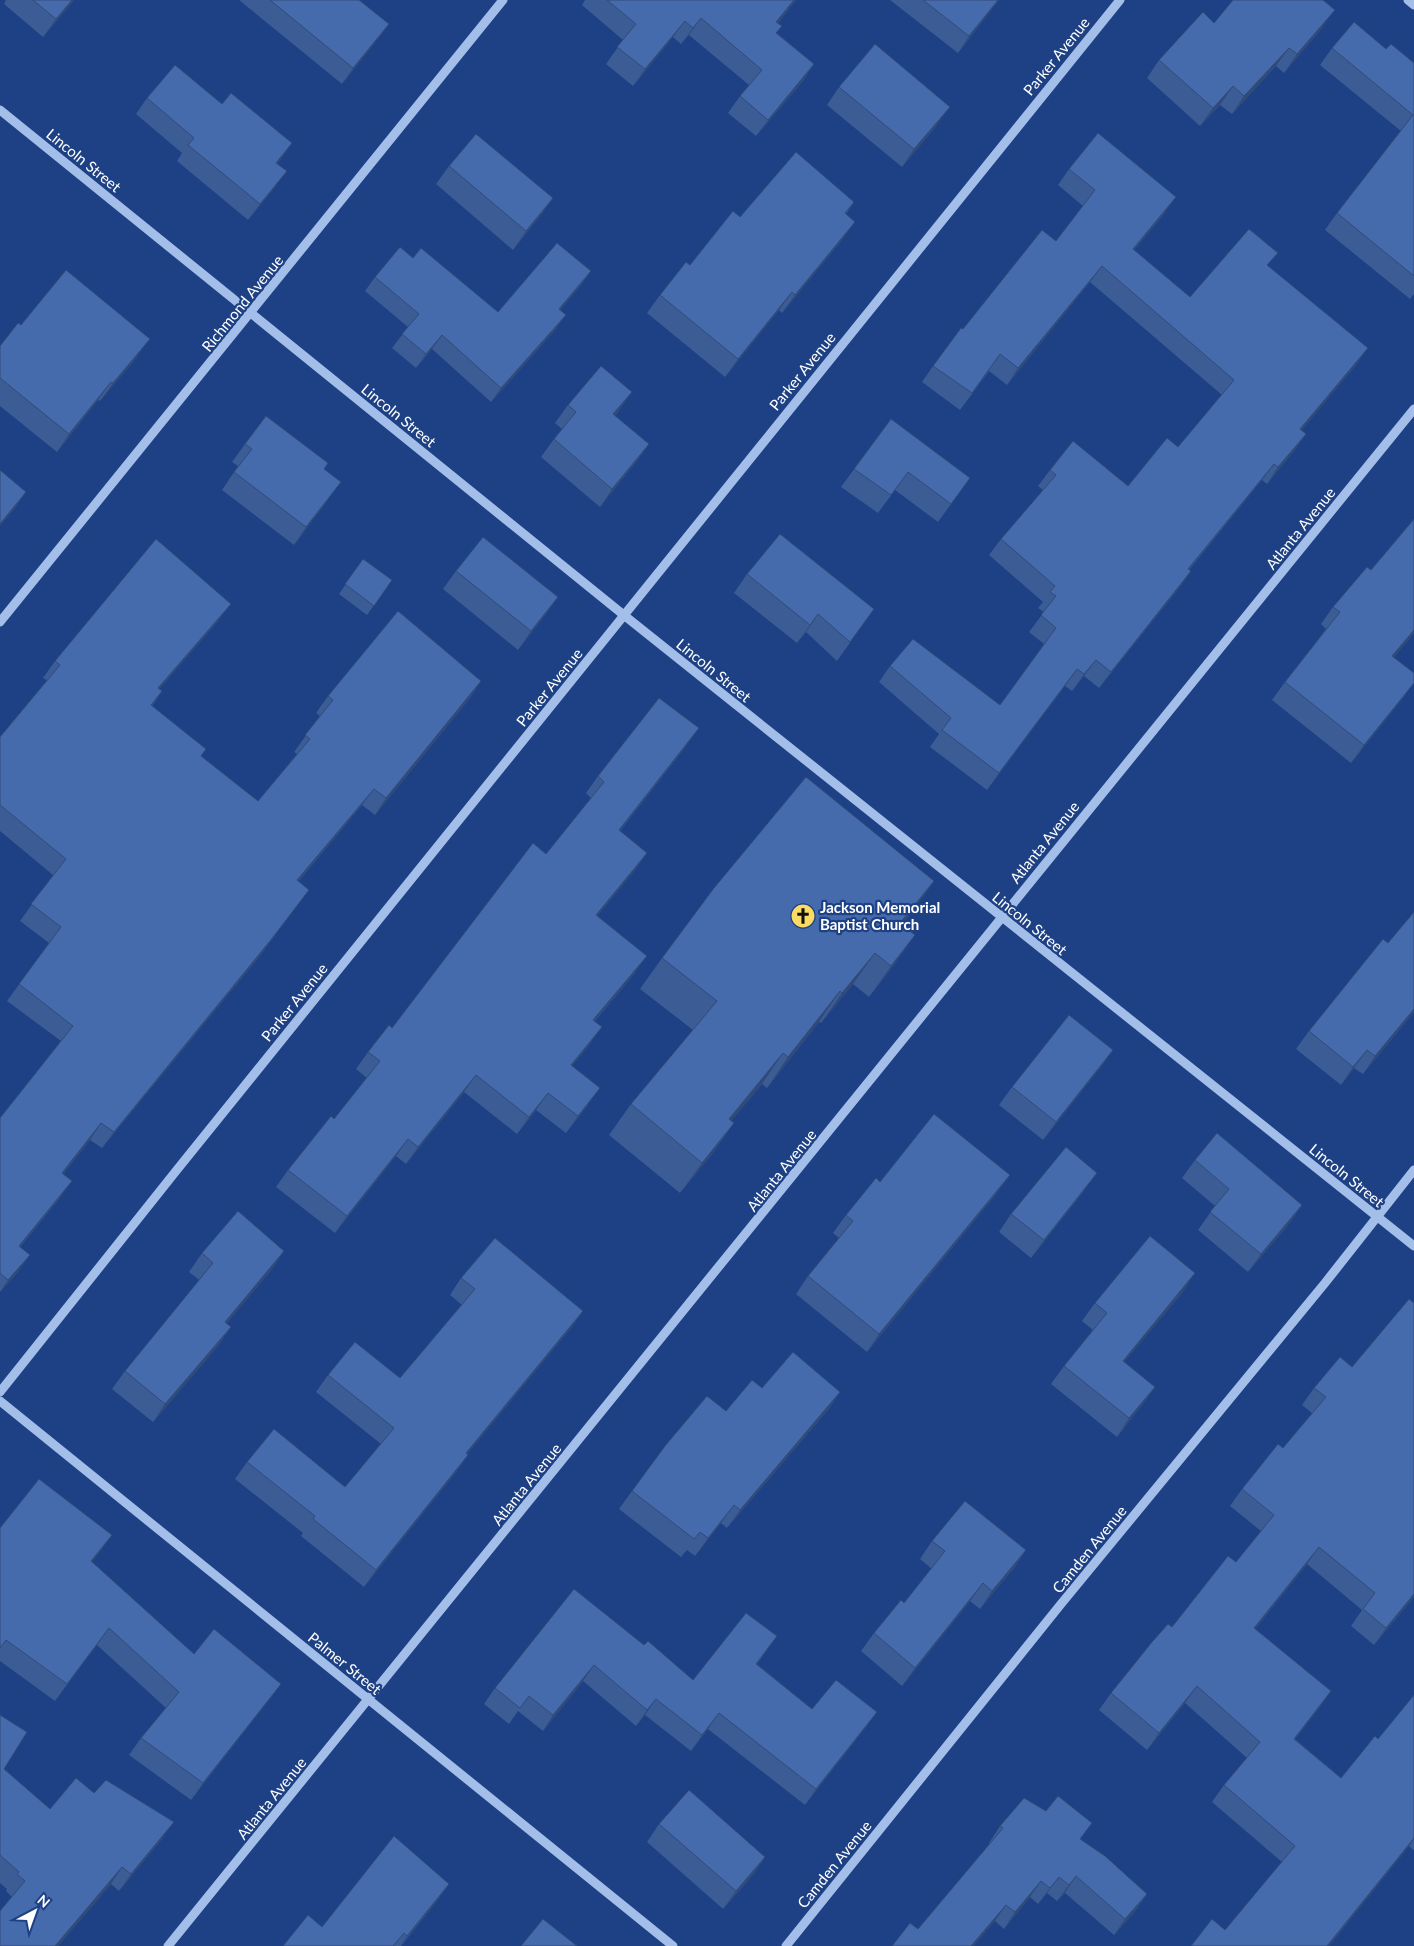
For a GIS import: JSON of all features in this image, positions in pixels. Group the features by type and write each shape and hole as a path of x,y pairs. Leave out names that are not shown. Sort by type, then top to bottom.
{"street":[{"name":"Richmond Avenue","path":"0,622 252,313 503,0"},
{"name":"Parker Avenue","path":"0,1392 1120,0"},
{"path":"1408,0 1414,5"},
{"name":"Lincoln Street","path":"0,110 625,616 1414,1246"},
{"name":"Atlanta Avenue","path":"168,1946 740,1243 1001,917 1414,409"},
{"name":"Camden Avenue","path":"786,1946 1378,1217 1414,1170"},
{"name":"Palmer Street","path":"0,1401 673,1946"}],"building":[{"path":"33,0 72,0 56,19"},
{"path":"270,0 359,0 389,24 353,68"},
{"path":"607,0 794,0 776,22 782,26 776,33 814,64 768,120 740,96 762,70 701,18 693,28 685,21 645,69 617,47 636,24"},
{"path":"923,0 998,0 969,36"},
{"path":"1233,0 1323,0 1335,10 1297,54 1289,48 1244,96 1233,86 1213,108 1159,60 1203,12 1214,23"},
{"path":"1354,22 1386,49 1391,44 1414,63 1414,276 1337,213 1413,115 1332,48"},
{"path":"875,44 950,107 914,149 839,87"},
{"path":"175,65 222,104 231,93 292,143 276,163 287,171 260,204 188,145 194,138 147,98"},
{"path":"1098,133 1176,197 1133,249 1190,297 1249,229 1278,253 1267,265 1368,348 1300,429 1306,434 1278,467 1274,464 1188,569 1191,571 1111,672 1096,660 1084,674 1077,669 999,773 942,730 951,718 890,666 913,639 1000,705 1056,628 1041,615 1056,596 1050,592 1055,586 1001,539 1056,475 1050,470 1073,441 1128,486 1167,438 1178,447 1234,380 1102,266 1018,368 1000,354 972,393 933,366 961,328 963,329 1042,230 1056,241 1095,190 1069,169"},
{"path":"476,134 553,198 526,231 449,166"},
{"path":"796,152 854,202 845,213 855,222 795,295 792,292 738,359 660,295 686,262 690,265 733,211 740,217"},
{"path":"557,243 591,271 559,309 566,315 501,388 442,335 426,354 402,334 419,314 375,277 400,247 413,258 421,248 498,312"},
{"path":"66,270 150,339 113,383 111,382 69,434 0,378 0,346 18,323 21,325"},
{"path":"601,366 632,392 613,414 649,444 612,489 554,439 576,412 568,405"},
{"path":"266,416 328,463 324,469 341,482 306,527 234,472 252,449 245,444"},
{"path":"891,419 970,478 951,504 908,472 891,495 854,469"},
{"path":"0,470 26,492 0,524"},
{"path":"1414,519 1414,630 1392,656 1414,673 1414,683 1364,745 1285,682 1340,612 1333,607 1367,567 1371,570"},
{"path":"780,534 874,609 850,642 818,614 810,625 747,574"},
{"path":"483,537 558,597 531,631 456,571"},
{"path":"156,539 231,604 158,688 162,691 151,705 206,749 201,756 258,801 310,739 305,735 333,700 328,696 398,611 481,681 386,798 374,789 297,880 309,890 270,941 114,1132 101,1123 62,1173 72,1181 19,1246 30,1255 8,1280 0,1273 0,1118 73,1026 19,984 61,927 31,904 66,859 0,805 0,737 60,665 55,661"},
{"path":"363,559 392,580 374,606 345,584"},
{"path":"659,698 699,728 619,830 647,853 596,915 647,956 593,1020 602,1027 571,1065 600,1088 578,1116 548,1093 529,1117 476,1075 418,1147 408,1139 347,1216 288,1170 331,1116 334,1119 380,1061 368,1052 389,1025 392,1028 533,843 546,854 604,782 598,776"},
{"path":"806,777 934,881 900,923 915,935 891,966 875,953 842,993 840,991 788,1057 783,1053 729,1119 734,1123 702,1163 631,1104 717,1001 662,958 714,888"},
{"path":"1414,912 1414,1009 1375,1056 1367,1050 1353,1067 1309,1031 1383,939 1388,943"},
{"path":"1069,1015 1113,1050 1056,1122 1012,1087"},
{"path":"934,1114 1010,1175 879,1334 808,1276 853,1221 846,1215 876,1178 880,1182"},
{"path":"1217,1133 1302,1205 1261,1254 1210,1212 1229,1189 1195,1160"},
{"path":"1066,1147 1097,1173 1044,1240 1011,1214"},
{"path":"238,1211 284,1251 225,1322 231,1327 165,1404 125,1371 213,1263 202,1253"},
{"path":"1150,1236 1195,1273 1123,1361 1155,1387 1129,1418 1064,1366 1107,1313 1095,1303"},
{"path":"495,1238 583,1311 466,1453 468,1455 376,1570 313,1519 315,1516 247,1462 274,1429 345,1487 394,1428 328,1375 355,1342 400,1378 475,1289 461,1278"},
{"path":"1409,1299 1414,1303 1414,1594 1386,1628 1363,1609 1375,1593 1319,1547 1254,1628 1331,1691 1294,1739 1341,1778 1375,1736 1378,1739 1414,1695 1414,1838 1327,1946 1191,1946 1212,1919 1225,1930 1295,1846 1224,1785 1260,1742 1197,1686 1159,1733 1111,1693 1168,1624 1172,1627 1228,1556 1236,1562 1274,1515 1242,1489 1278,1444 1283,1448 1326,1397 1314,1388 1340,1357 1352,1367"},
{"path":"793,1352 840,1392 740,1510 734,1505 708,1538 700,1532 694,1539 632,1491 665,1446 707,1396 726,1411 752,1380 762,1388"},
{"path":"39,1479 112,1535 91,1561 194,1654 214,1629 281,1684 203,1783 141,1738 179,1692 109,1628 67,1684 6,1640 0,1648 0,1528"},
{"path":"965,1501 1026,1550 992,1591 983,1583 915,1668 874,1633 901,1600 904,1603 945,1551 932,1541"},
{"path":"574,1589 644,1645 648,1641 693,1680 746,1613 777,1636 756,1664 812,1709 836,1680 877,1712 816,1789 719,1713 702,1735 656,1699 647,1710 594,1665 553,1715 529,1696 520,1708 495,1688"},
{"path":"0,1715 27,1732 4,1769 50,1809 76,1778 94,1793 106,1780 174,1822 131,1874 122,1867 55,1946 0,1946 0,1911 25,1881 17,1874 19,1872 0,1855"},
{"path":"689,1790 765,1857 736,1891 659,1824"},
{"path":"1058,1796 1092,1823 1080,1839 1105,1856 1147,1894 1125,1919 1076,1876 1069,1885 1059,1877 1050,1888 1041,1881 1015,1912 1006,1905 971,1946 892,1946 910,1923 918,1929 1003,1828 1000,1826 1024,1798 1046,1811"},
{"path":"394,1836 449,1884 407,1936 404,1933 393,1946 283,1946 308,1915 322,1927"},
{"path":"543,1919 577,1946 521,1946"}],"place":[{"name":"Jackson Memorial Baptist Church","path":"803,916"}]}
